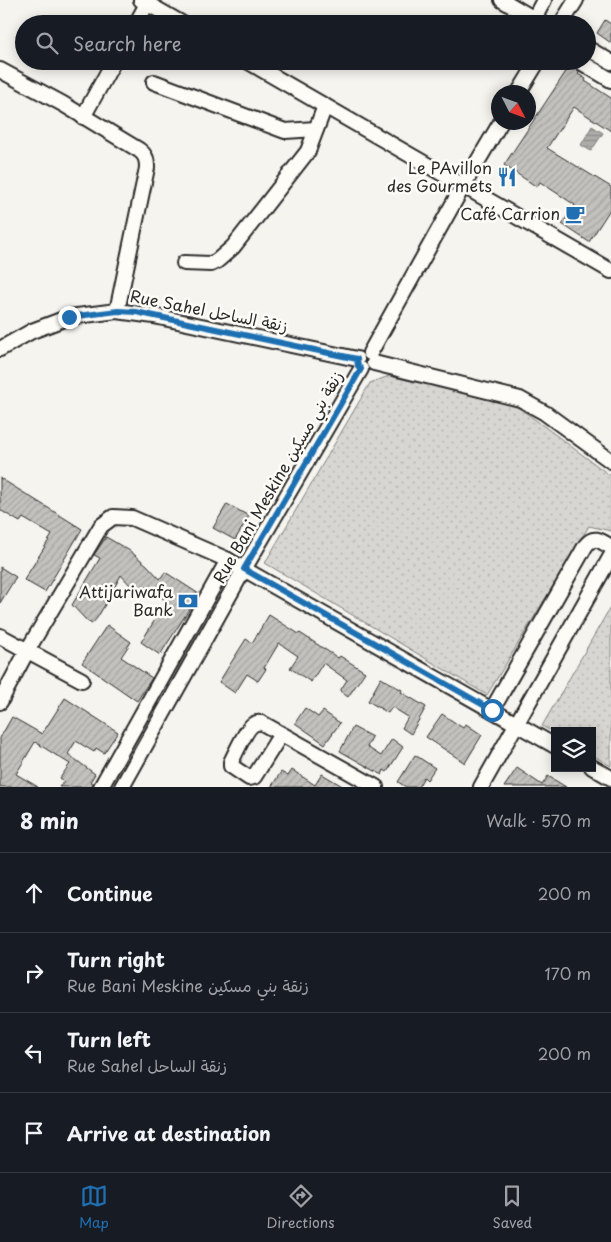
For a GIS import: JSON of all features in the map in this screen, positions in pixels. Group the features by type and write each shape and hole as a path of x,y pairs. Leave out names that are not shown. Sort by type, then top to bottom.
{"street":[{"path":"502,0 527,15"},
{"path":"540,15 544,0"},
{"path":"567,15 576,0"},
{"path":"140,15 146,1 168,15"},
{"path":"596,53 611,62"},
{"path":"0,70 144,154 148,168 118,311"},
{"path":"83,117 109,70"},
{"path":"263,70 611,271"},
{"path":"523,85 532,70"},
{"path":"595,70 611,80"},
{"path":"154,82 286,132 316,129"},
{"path":"184,263 211,264 233,247 308,151 325,106"},
{"path":"372,358 462,186 496,130"},
{"name":"Rue Sahel زنقة الساحل","path":"0,349 32,331 69,317 118,311 154,316 359,364"},
{"path":"359,364 363,352 372,358 520,399 545,413 611,461"},
{"name":"Rue Bani Meskine زنقة بني مسكين","path":"122,787 359,364"},
{"path":"0,702 27,651 101,526 113,517 132,518 228,560 551,744"},
{"path":"492,710 586,545 593,539 596,539 611,547"},
{"path":"481,787 611,556"},
{"path":"101,787 228,560"},
{"path":"0,636 82,680"},
{"path":"281,734 355,782 376,787"},
{"path":"596,769 611,778"}],"shaded area":[{"path":"592,126 603,133 591,151 581,145"},
{"path":"389,376 514,404 611,476 611,531 589,526 487,695 265,563 370,383"},
{"path":"611,606 611,766 596,757 596,727 551,727 551,731 542,726"}],"building":[{"path":"605,20 611,24 611,43 597,33"},
{"path":"567,70 578,70 580,72 578,74 586,79 585,81 611,98 611,131 574,107 547,148 611,187 611,208 589,242 562,224 575,205 540,182 537,187 504,165 527,130 536,130 536,117"},
{"path":"0,478 82,529 45,592 24,580 52,535 23,518 20,522 0,510"},
{"path":"227,504 249,516 235,540 213,528"},
{"path":"106,537 130,551 160,579 165,572 199,594 160,655 141,642 167,601 143,586 140,591 131,586 121,575 111,594 103,600 106,603 92,624 72,605 100,558 94,555"},
{"path":"0,567 16,577 0,603"},
{"path":"269,615 338,658 340,656 365,672 348,697 340,691 347,680 323,663 311,682 290,668 298,656 279,643 258,681 247,674 235,693 219,682 246,639 252,643"},
{"path":"107,625 131,642 121,657 152,678 137,701 82,663"},
{"path":"381,678 426,707 411,734 402,728 408,717 392,707 388,713 368,701"},
{"path":"65,698 118,732 104,753 96,748 94,752 76,741 68,754 95,774 90,782 93,784 92,787 59,787 64,781 60,778 70,764 35,742 16,774 38,787 0,787 0,738 12,717 42,734"},
{"path":"305,708 318,717 323,711 340,723 325,744 295,723"},
{"path":"442,714 463,728 466,724 482,735 465,763 426,737"},
{"path":"353,727 372,737 367,747 381,756 392,739 403,747 387,772 384,770 382,775 340,751"},
{"path":"415,755 435,768 427,780 424,777 418,787 406,787 398,782"},
{"path":"517,768 542,785 548,776 566,787 504,787"},
{"path":"292,770 315,785 322,774 344,787 271,787 281,772 288,776"}],"place":[{"name":"Le PAvillon des Gourmets","path":"507,177"},
{"name":"Café Carrion","path":"575,214"},
{"name":"Attijariwafa Bank","path":"188,601"}],"route":[{"path":"69,317 118,311 136,312 357,359 356,362 361,369 244,569 492,710"}]}
